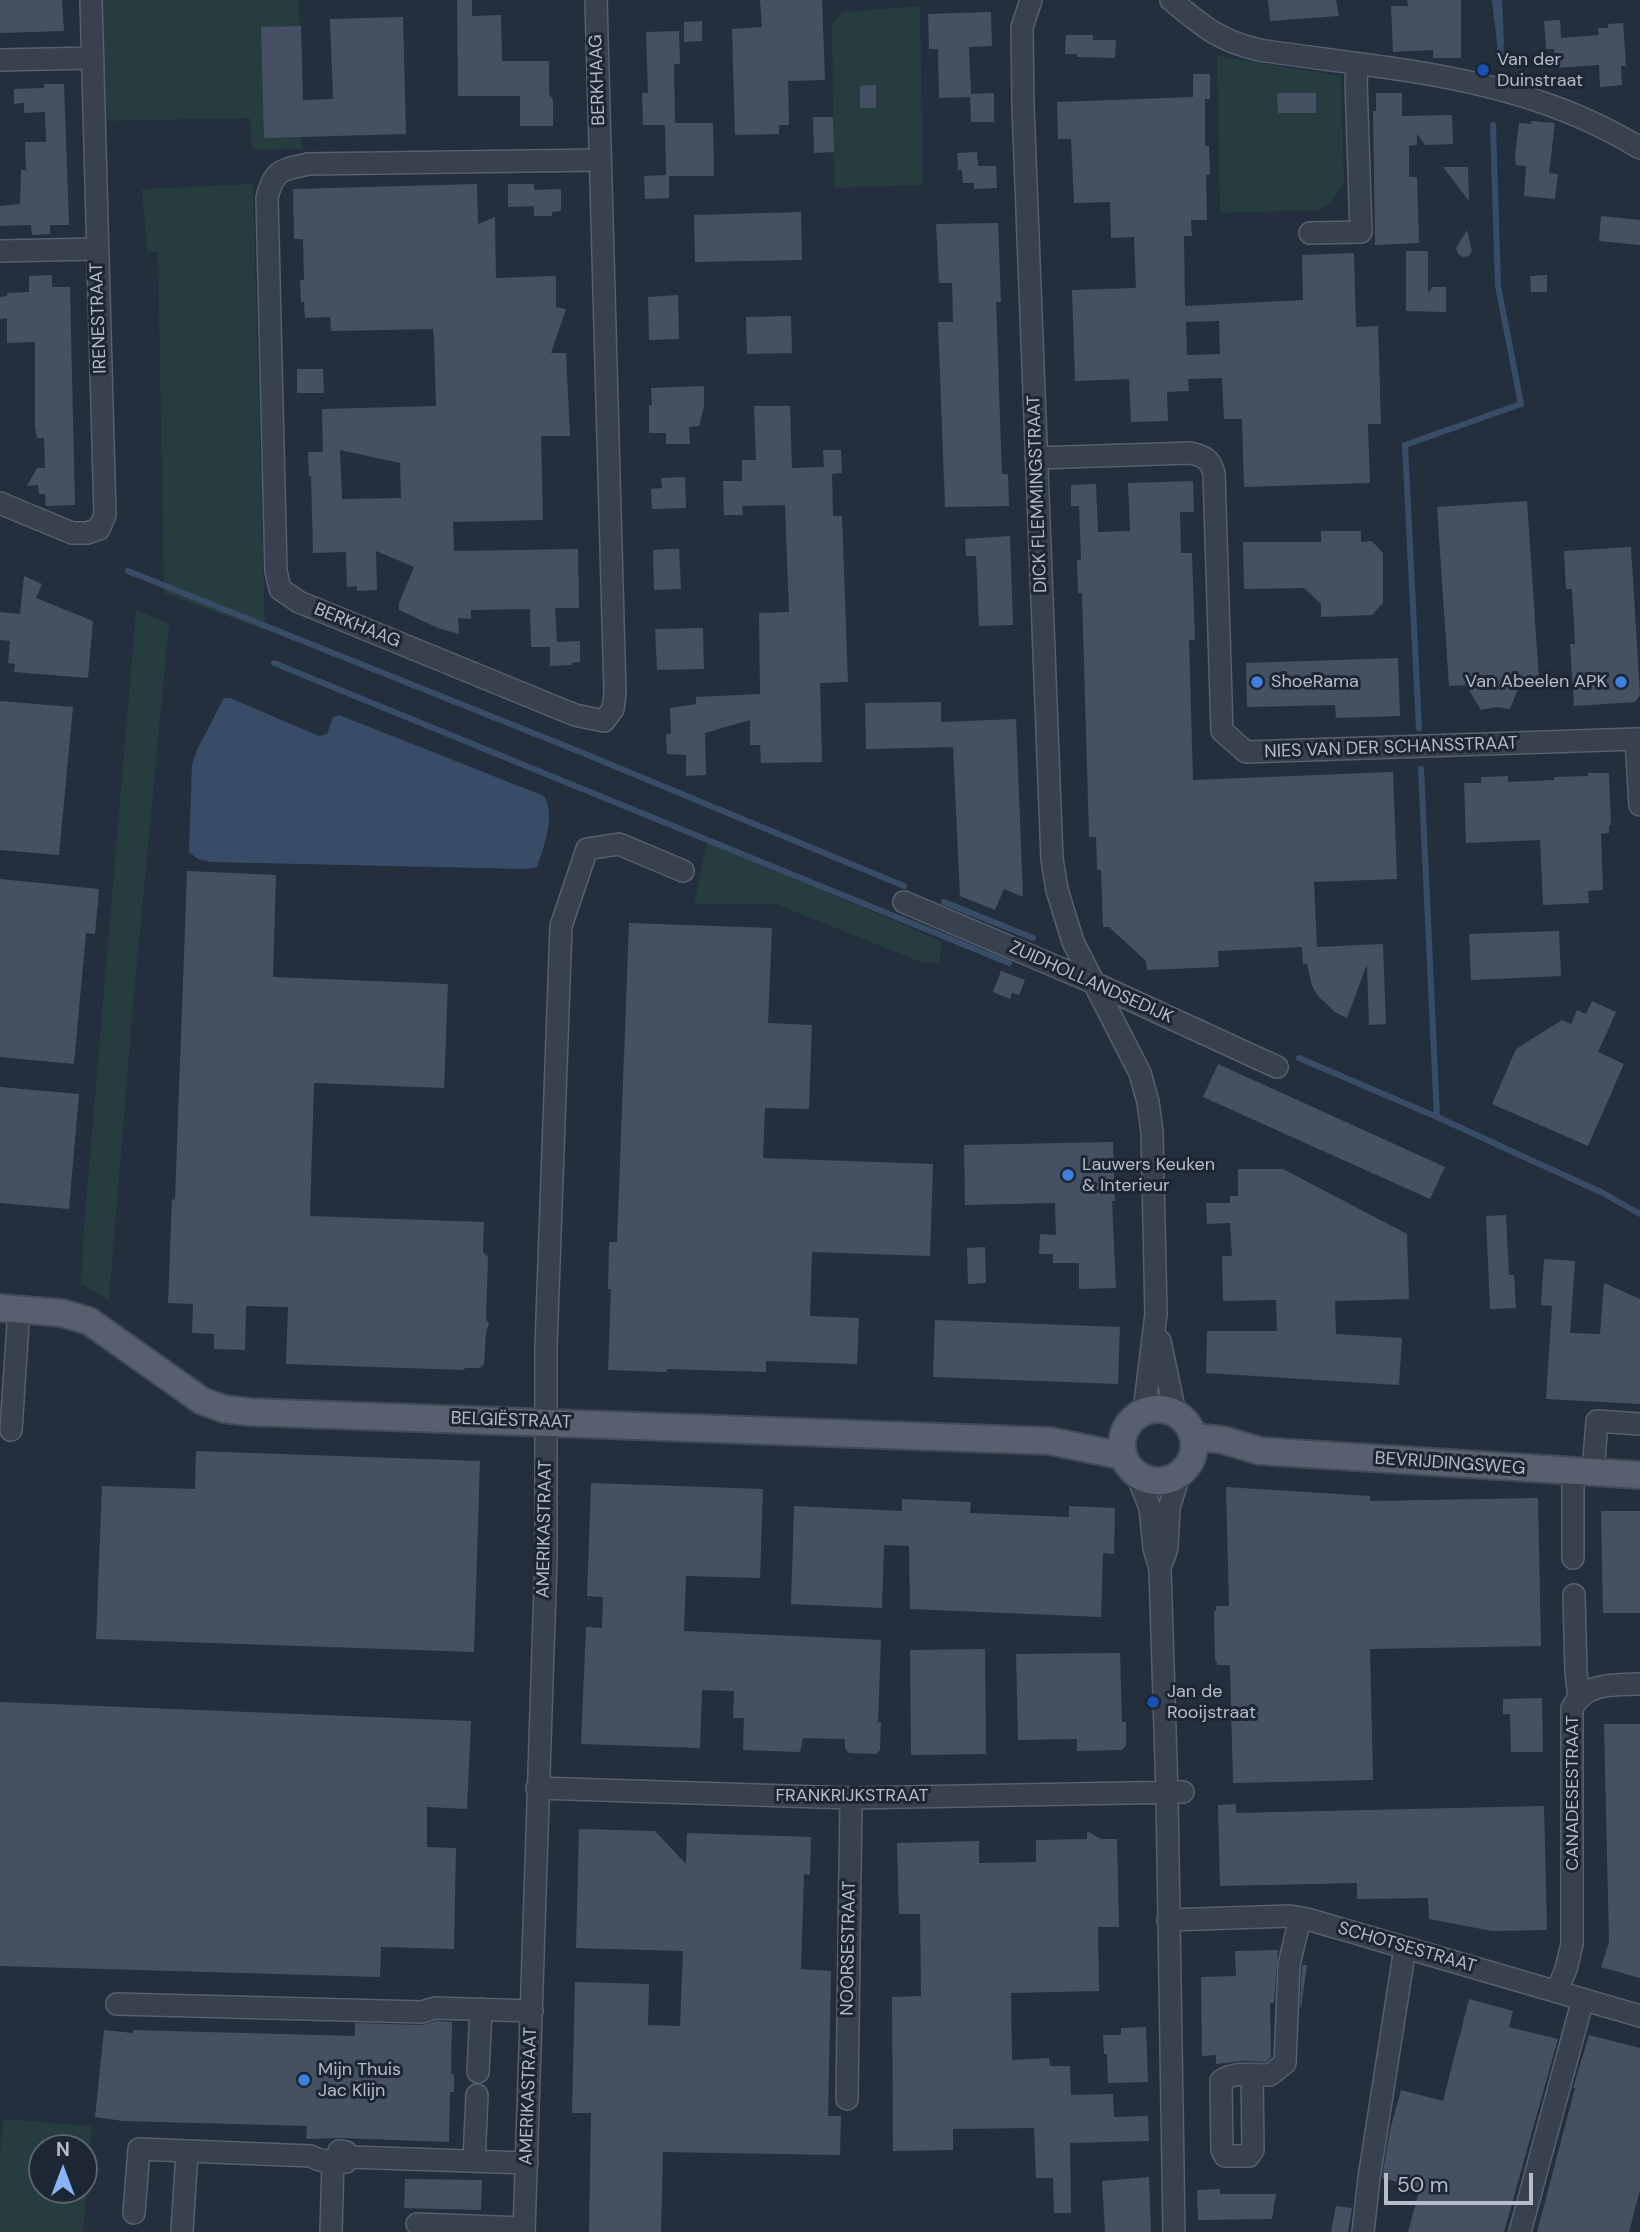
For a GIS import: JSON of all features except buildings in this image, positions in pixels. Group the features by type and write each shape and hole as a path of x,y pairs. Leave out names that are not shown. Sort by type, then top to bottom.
{"main road":[{"name":"BELGIËSTRAAT","path":"9,1309 62,1312 89,1321 202,1401 224,1409 1050,1441 1130,1465"},
{"path":"1157,1408 1175,1413 1184,1419 1188,1457 1170,1480 1147,1480 1130,1465 1122,1445 1135,1420 1157,1408"},
{"name":"BELGIËSTRAAT","path":"1050,1441 1135,1420"},
{"name":"BEVRIJDINGSWEG","path":"1188,1457 1222,1458 1260,1451 1640,1475"}],"street":[{"name":"IRENESTRAAT","path":"0,503 72,533 94,532 102,526 105,515 91,0"},
{"name":"BERKHAAG","path":"596,0 615,693 613,709 604,721 575,715 299,602 280,589 276,571 267,198 271,180 284,170 308,164 600,160"},
{"name":"DICK FLEMMINGSTRAAT","path":"1031,0 1022,27 1052,859 1056,890 1073,942 1092,982"},
{"path":"1171,0 1200,26 1232,43 1259,50 1443,75 1521,94 1569,111 1640,148"},
{"path":"0,60 93,58"},
{"path":"1310,233 1361,232 1356,81 1358,64"},
{"path":"0,251 97,249"},
{"name":"NIES VAN DER SCHANSSTRAAT","path":"1037,458 1190,453 1203,456 1212,464 1222,731 1246,752 1638,739 1640,805"},
{"name":"AMERIKASTRAAT","path":"524,2230 546,1558 546,1346 561,926 587,849 620,844 683,871"},
{"name":"ZUIDHOLLANDSEDIJK","path":"904,902 1092,982 1277,1067"},
{"path":"1092,982 1140,1073 1147,1102 1152,1132 1156,1314 1175,1413"},
{"path":"9,1309 10,1430"},
{"path":"1135,1420 1156,1314"},
{"path":"1573,1558 1583,1472 1597,1421 1640,1424"},
{"path":"1160,1569 1167,1548 1169,1508 1188,1457"},
{"path":"1130,1465 1150,1508 1154,1548 1160,1569 1175,1793 1168,1920 1174,2232"},
{"name":"CANADESESTRAAT","path":"1557,1991 1572,1944 1571,1714 1579,1698 1574,1595"},
{"path":"1579,1698 1595,1686 1640,1684"},
{"name":"FRANKRIJKSTRAAT","path":"537,1788 851,1798 1175,1793"},
{"name":"NOORSESTRAAT","path":"847,2099 851,1798"},
{"name":"SCHOTSESTRAAT","path":"1168,1920 1290,1916 1300,1918 1640,2015"},
{"path":"1252,2075 1270,2075 1285,2063 1289,1965 1300,1918"},
{"path":"1363,2232 1405,1948"},
{"path":"1520,2232 1583,1999"},
{"path":"117,2004 422,2012 435,2008 532,2011"},
{"path":"478,2072 481,2009"},
{"path":"474,2161 477,2095"},
{"path":"134,2214 139,2149 312,2156 319,2151 346,2151 342,2159 331,2232"},
{"path":"182,2231 187,2151"},
{"path":"342,2159 527,2163"},
{"path":"417,2224 524,2230"}],"green space":[{"path":"98,0 299,0 302,149 252,150 250,118 101,121"},
{"path":"920,6 923,185 834,188 832,23 843,12"},
{"path":"1217,56 1341,76 1344,181 1330,204 1319,210 1220,213"},
{"path":"253,184 265,630 164,593 158,252 147,252 142,189"},
{"path":"136,610 169,624 133,1005 109,1300 81,1284"},
{"path":"707,841 941,941 940,964 921,962 776,904 694,904"},
{"path":"4,2119 92,2126 91,2134 28,2134 28,2204 85,2204 83,2231 98,2232 0,2232 0,2152"}],"water":[{"path":"1492,0 1502,0 1504,44 1498,53"},
{"path":"224,698 230,698 319,736 327,734 333,717 339,715 544,796 549,822 537,867 527,869 211,862 198,859 189,852 192,765"}],"waterway":[{"path":"1500,40 1501,59"},
{"path":"1419,728 1405,445 1521,404 1498,286 1493,125"},
{"path":"128,571 578,751 904,886"},
{"path":"274,663 1009,963"},
{"path":"1421,769 1437,1117"},
{"path":"944,902 1033,938"},
{"path":"1299,1058 1437,1117 1603,1193 1640,1214"}],"place":[{"name":"Van der Duinstraat","path":"1483,70"},
{"name":"ShoeRama","path":"1257,682"},
{"name":"Van Abeelen APK","path":"1621,682"},
{"name":"Lauwers Keuken & Interieur","path":"1068,1175"},
{"name":"Jan de Rooijstraat","path":"1153,1702"},
{"name":"Mijn Thuis Jac Klijn","path":"304,2080"}]}
